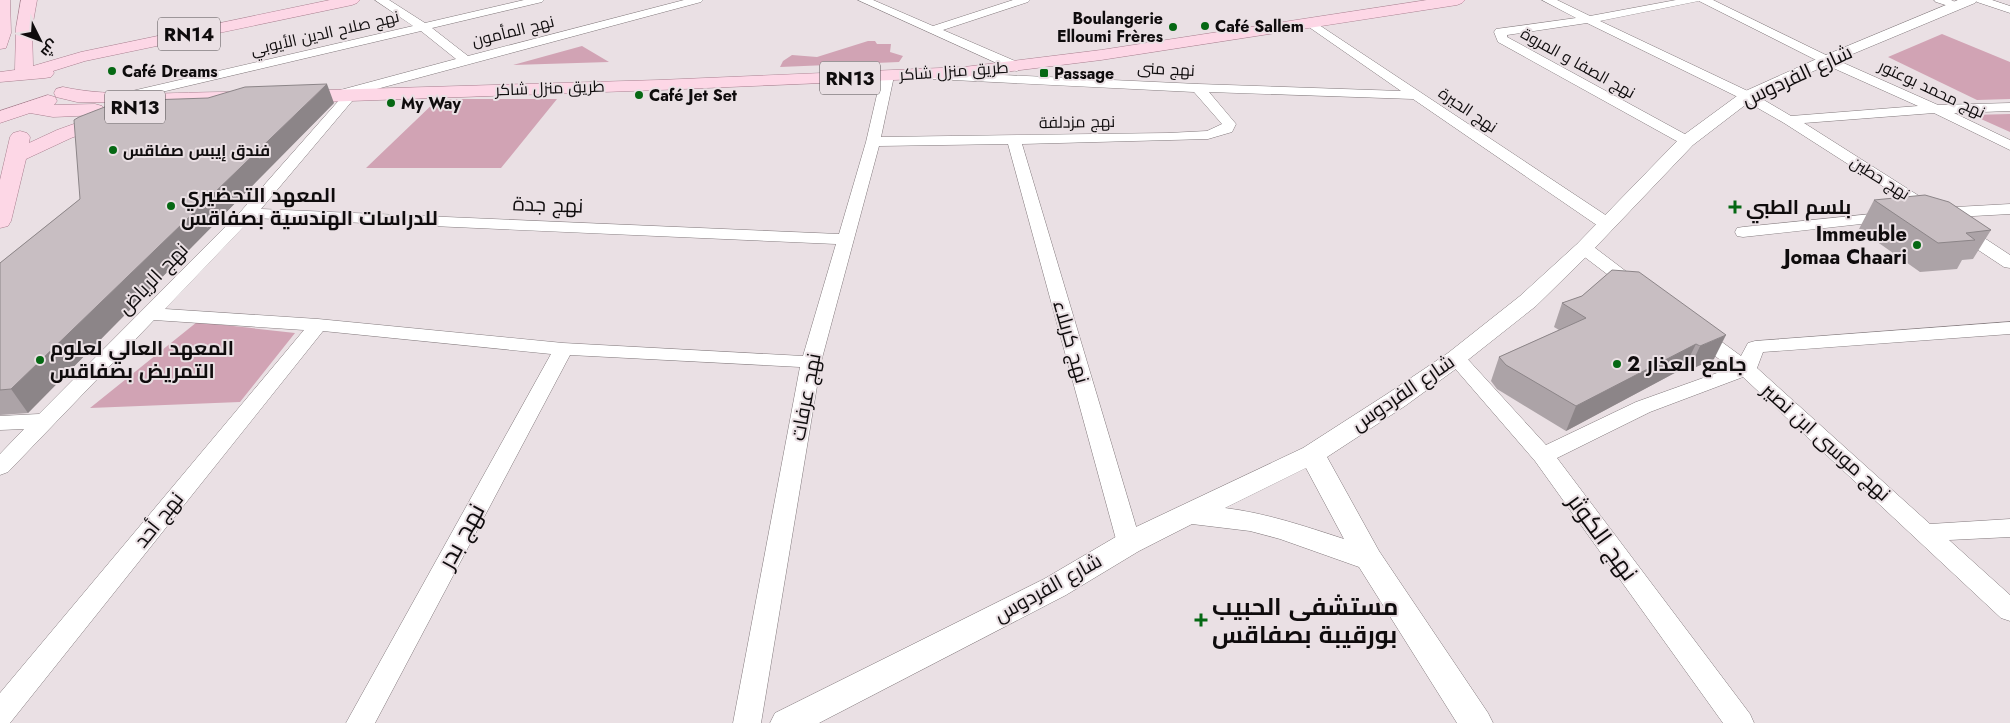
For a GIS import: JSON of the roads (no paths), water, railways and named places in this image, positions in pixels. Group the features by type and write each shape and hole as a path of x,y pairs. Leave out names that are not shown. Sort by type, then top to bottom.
{"main road":[{"path":"0,44 3,25 2,0"},
{"path":"26,74 23,36 24,16 30,0"},
{"name":"RN14","path":"26,74 81,57 352,0"},
{"name":"RN14","path":"99,69 163,45 372,0"},
{"name":"طريق منزل شاكر","path":"274,97 887,76 1017,67 1456,0"},
{"path":"0,77 26,74 60,75 68,79 70,86 28,109 0,117"},
{"name":"RN13","path":"28,109 53,111 178,105 242,98 77,96 70,86"},
{"path":"18,156 64,134 105,118 178,105"},
{"path":"0,221 7,190 18,156 28,109"}],"street":[{"path":"381,0 423,27 466,60"},
{"name":"نهج صلاح الدين الأيوبي","path":"119,98 538,0"},
{"name":"نهج المأمون","path":"345,95 466,60 697,0"},
{"path":"864,0 1017,67"},
{"path":"932,30 1024,0"},
{"name":"نهج حطين","path":"1548,0 1586,20 1747,96 1789,120 2010,263"},
{"name":"نهج الصفا و المروة","path":"1687,140 1502,39 1500,32 1586,20 1694,0"},
{"name":"نهج محمد بوعتور","path":"1704,0 1826,60 1936,109 2010,146"},
{"path":"1981,0 2010,10"},
{"name":"شارع الفردوس","path":"787,723 1055,587 1129,543 1312,454 1396,400 1456,358 1528,301 1584,248 1687,140 1747,96 1956,2"},
{"name":"نهج الحيرة","path":"1310,23 1607,224"},
{"name":"نهج منى","path":"916,74 1198,88 1414,95"},
{"name":"نهج عرفات","path":"746,723 811,362 873,142 887,76"},
{"name":"نهج مزدلفة","path":"873,142 1208,135 1227,129 1229,124 1198,88"},
{"name":"نهج الرياض","path":"0,466 248,213 345,95"},
{"path":"1789,120 1936,109 2010,107"},
{"name":"نهج كربلاء","path":"1014,140 1129,543"},
{"path":"1743,232 1935,213 2010,209"},
{"name":"نهج جدة","path":"248,213 846,239"},
{"path":"1584,248 1653,300"},
{"path":"150,314 318,326 563,349 811,362"},
{"name":"نهج موسى ابن نصير","path":"1684,323 1746,369 2010,611"},
{"name":"نهج أحد","path":"0,714 318,326"},
{"path":"1543,456 1643,407 1746,369 1755,347 2010,328"},
{"name":"نهج بدر","path":"360,723 563,349"},
{"name":"نهج الكوثر","path":"1456,358 1543,456 1740,723"},
{"path":"0,423 46,421"},
{"path":"1312,454 1369,559 1476,723"},
{"path":"1189,514 1250,521 1286,530 1369,559"},
{"path":"1926,533 2010,528"}],"place":[{"name":"Café Sallem","path":"1205,26"},
{"name":"Boulangerie Elloumi Frères","path":"1173,27"},
{"name":"Café Dreams","path":"112,71"},
{"name":"Passage","path":"1044,73"},
{"name":"Café Jet Set","path":"639,95"},
{"name":"My Way","path":"391,103"},
{"name":"فندق إيبس صفاقس","path":"113,150"},
{"name":"المعهد التحضيري للدراسات الهندسية بصفاقس","path":"171,206"},
{"name":"بلسم الطبي","path":"1735,207"},
{"name":"Immeuble Jomaa Chaari","path":"1917,245"},
{"name":"المعهد العالي لعلوم التمريض بصفاقس","path":"40,360"},
{"name":"جامع العذار 2","path":"1617,364"},
{"name":"مستشفى الحبيب بورقيبة بصفاقس","path":"1201,620"}]}
